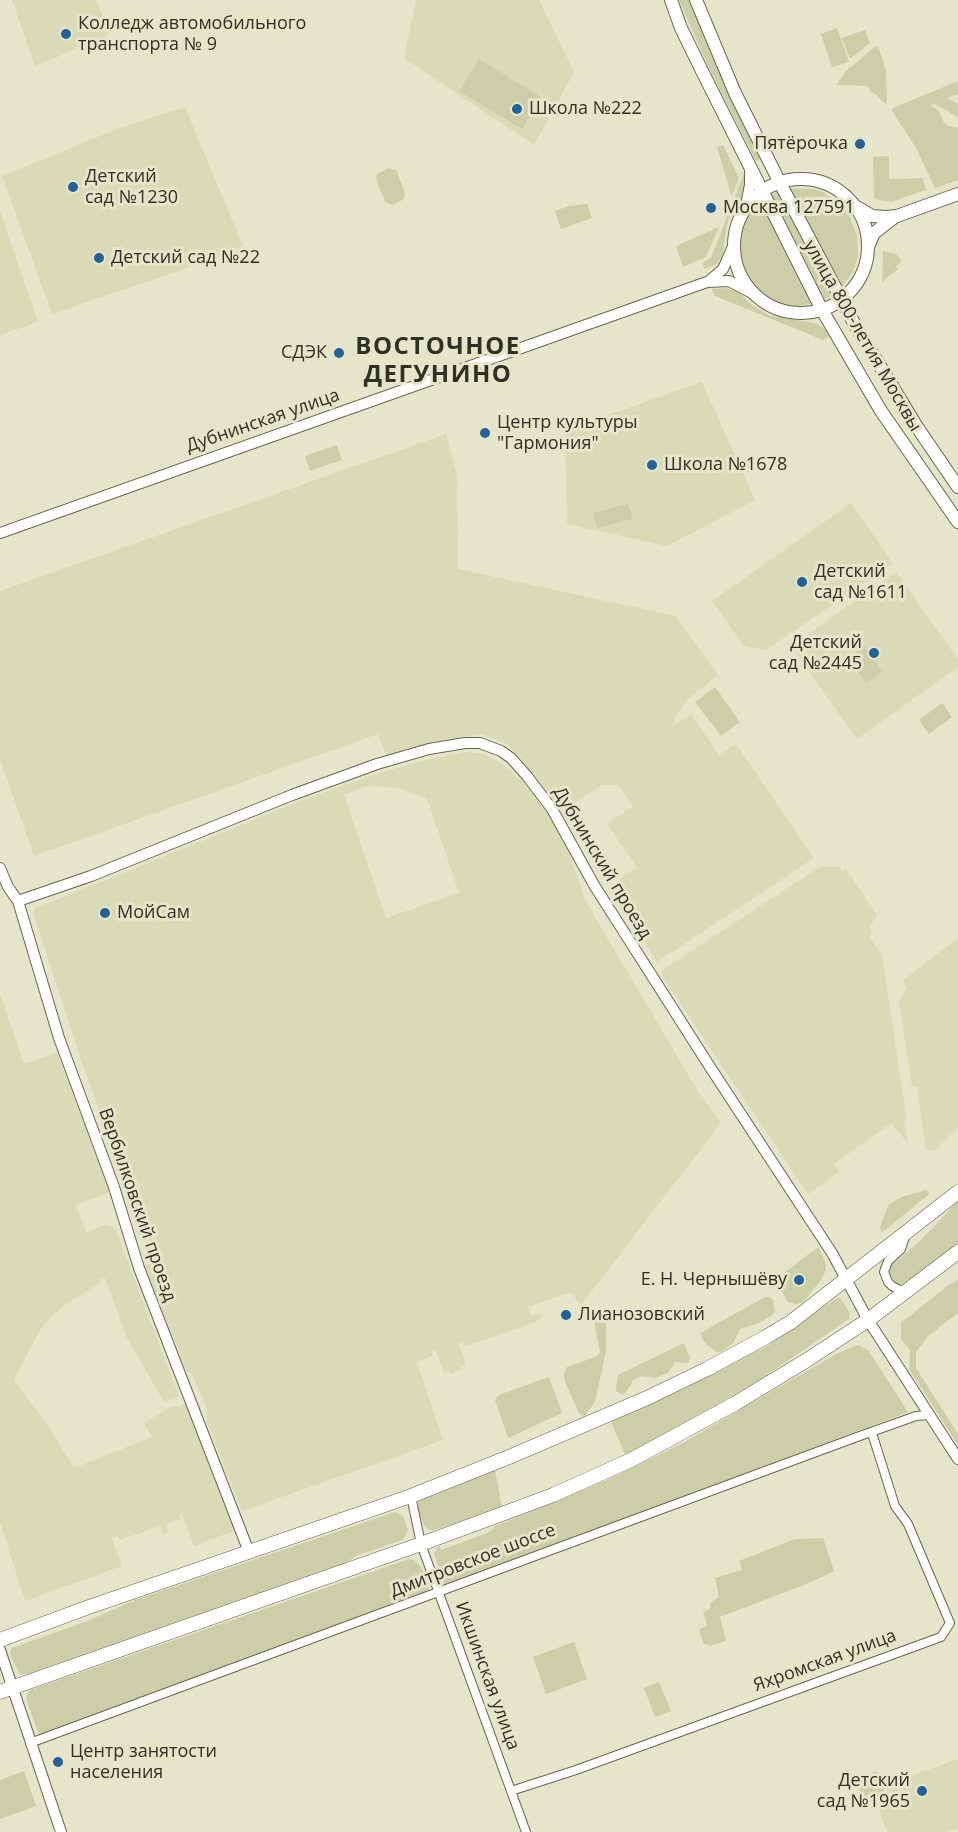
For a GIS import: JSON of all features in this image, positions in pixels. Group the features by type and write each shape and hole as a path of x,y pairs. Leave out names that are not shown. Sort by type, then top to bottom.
{"main road":[{"path":"671,0 681,28"},
{"name":"улица 800-летия Москвы","path":"696,0 735,93 841,299 901,402 958,487"},
{"name":"улица 800-летия Москвы","path":"681,28 822,310 881,411 958,522"},
{"path":"897,216 872,216 833,188 816,181 798,179 780,183 762,192 745,210 737,226 734,244 739,271 754,294 769,304 786,311 804,313 822,310 851,290 861,274 874,233 897,216 958,194"},
{"path":"851,202 862,221 867,239 867,252"},
{"path":"0,1640 411,1496 599,1419 707,1369 791,1322 958,1192"},
{"name":"Дмитровское шоссе","path":"6,1690 421,1544 553,1495 639,1456 736,1403 868,1320 958,1252"}],"street":[{"name":"улица 800-летия Москвы","path":"666,0 681,28"},
{"path":"745,210 750,185 750,167"},
{"name":"Дубнинская улица","path":"707,282 723,269 734,244"},
{"name":"Дубнинская улица","path":"0,533 707,282 729,281 754,294"},
{"name":"Дубнинский проезд","path":"18,901 91,876 292,795 377,764 448,745 480,743 492,747 511,758 552,809 594,885 657,986 847,1279"},
{"name":"Вербилковский проезд","path":"0,868 8,887 18,901 59,1038 114,1187 139,1268 249,1552"},
{"path":"906,1233 901,1249 888,1261 884,1272 888,1282 896,1289 913,1287"},
{"path":"847,1279 868,1320 958,1459"},
{"name":"Дмитровское шоссе","path":"30,1743 916,1416 929,1415"},
{"name":"Яхромская улица","path":"511,1791 576,1770 940,1637 950,1623 908,1524 896,1506 872,1433"},
{"name":"Икшинская улица","path":"411,1496 421,1544 526,1832"},
{"path":"0,1650 6,1690 30,1743 61,1832"}],"shaded area":[{"name":"Колледж автомобильного транспорта № 9","path":"12,0 96,0 109,32 106,37 35,66"},
{"name":"Школа №222","path":"416,0 539,0 574,72 534,145 404,58"},
{"path":"679,0 691,0 762,158 756,161 707,64"},
{"path":"837,28 849,62 832,67 821,34"},
{"path":"865,30 870,43 850,59 842,38"},
{"path":"878,46 886,71 887,105 870,92 868,86 836,85 846,71"},
{"path":"479,59 541,97 522,129 459,91"},
{"path":"958,81 958,94 947,98 958,104 958,117 933,103 931,106 939,111 948,126 958,128 958,180 935,188 916,148 892,111 893,108"},
{"path":"185,107 243,246 173,273 52,314 2,176 117,129"},
{"path":"723,145 739,178 731,195 717,147"},
{"path":"889,156 889,179 923,178 926,190 891,202 874,199 873,157"},
{"path":"389,168 397,171 405,194 404,199 393,205 385,202 376,179 377,174"},
{"path":"744,173 746,180 744,195 730,216 723,254 717,264 705,269 702,263 711,258"},
{"path":"788,188 815,189 823,192 837,202 850,217 857,236 858,255 853,272 841,288"},
{"path":"779,191 832,295 825,299 771,195"},
{"path":"760,201 812,304 796,306 778,303 750,283 739,257 739,236 747,216"},
{"path":"587,204 592,218 561,229 555,211 569,206"},
{"path":"0,211 38,322 0,335"},
{"path":"719,227 706,257 683,267 676,246"},
{"path":"883,251 896,254 902,261 896,266 898,269 882,282"},
{"path":"726,288 738,292 753,306 771,316 815,323 828,331 830,336 823,340 715,296 712,289"},
{"name":"Школа №1678","path":"702,382 755,500 667,546 567,524 565,430"},
{"path":"446,434 457,476 458,569 676,616 718,675 687,700 675,718 673,726 691,714 719,755 736,744 814,858 657,962 608,888 637,867 607,824 633,806 619,785 602,785 569,806 563,797 555,802 507,744 482,734 433,742 389,756 384,751 378,734 34,856 0,759 0,591"},
{"path":"337,445 342,460 310,471 305,456"},
{"name":"Детский сад №1611","path":"851,503 893,563 766,650 744,646 712,601"},
{"path":"628,504 632,519 597,528 593,513"},
{"name":"Детский сад №2445","path":"896,572 958,659 958,667 857,739 791,646"},
{"path":"864,646 882,672 866,683 848,658"},
{"path":"715,687 740,722 721,736 695,702"},
{"path":"942,703 952,717 929,734 919,720"},
{"path":"466,752 484,754 500,763 524,782 553,821 569,852 585,900 696,1088 721,1123 581,1305 571,1292 528,1307 531,1316 541,1313 543,1318 465,1346 464,1342 459,1344 466,1365 461,1367 462,1370 451,1374 450,1371 444,1373 435,1349 431,1351 433,1356 417,1362 443,1440 242,1511 207,1422 207,1409 193,1376 186,1370 145,1266 154,1262 138,1227 134,1206 81,1060 33,912 34,909 305,799 382,772","holes":["367,786 399,788 427,798 459,893 386,918 344,795"]},
{"path":"820,867 839,867 842,871 846,869 877,915 870,926 872,934 869,936 882,955 907,1121 904,1121 908,1143 891,1123 834,1164 839,1172 808,1194 665,981 661,971"},
{"path":"958,938 958,1127 935,1150 926,1150 917,1087 912,1087 899,1002 907,987 903,980"},
{"path":"0,994 24,1064 57,1052 110,1192 76,1205 86,1232 106,1225 115,1228 179,1396 164,1402 127,1338 105,1278 100,1279 101,1282 50,1317 40,1330 14,1380 50,1429 74,1468 152,1437 144,1423 173,1406 188,1403 236,1530 194,1546 182,1514 179,1515 181,1519 166,1524 169,1532 163,1535 160,1526 120,1540 118,1536 112,1538 122,1566 25,1601 0,1522"},
{"path":"926,1190 929,1192 928,1195 881,1232 880,1227 889,1204 902,1197"},
{"path":"958,1201 958,1244 908,1283 896,1283 890,1275 890,1266 919,1242"},
{"path":"818,1247 825,1261 826,1270 821,1280 803,1302 797,1304 788,1302 775,1280"},
{"path":"958,1280 958,1313 928,1336 916,1352 916,1368 958,1434 958,1445 909,1369 910,1350 901,1339 901,1323 947,1286"},
{"path":"765,1297 770,1297 773,1301 775,1311 772,1315 759,1323 740,1329 733,1343 721,1352 716,1352 705,1343 700,1334"},
{"path":"837,1298 841,1299 850,1313 849,1319 756,1382 626,1457 611,1421 769,1345"},
{"path":"594,1321 606,1322 606,1351 595,1402 584,1417 579,1413 565,1382 564,1374 567,1367 595,1357 600,1352"},
{"path":"684,1343 690,1358 688,1363 675,1362 668,1373 655,1378 641,1376 633,1380 623,1395 616,1391 618,1375"},
{"path":"858,1345 868,1350 908,1412 445,1586 434,1554 439,1546 441,1550 490,1532 495,1526 605,1481 681,1444 838,1353"},
{"path":"549,1377 562,1413 508,1438 495,1400 499,1395"},
{"path":"495,1470 502,1509 433,1530 424,1525 417,1507 419,1500"},
{"path":"395,1512 403,1516 408,1530 403,1540 358,1555 340,1566 29,1675 20,1674 11,1657 12,1648 90,1620 135,1600"},
{"path":"823,1538 834,1571 720,1617 726,1641 709,1646 704,1644 699,1630 707,1625 703,1612 710,1609 710,1603 719,1597 715,1578 742,1570 739,1561 795,1539"},
{"path":"409,1559 414,1560 422,1568 428,1592 39,1735 27,1702 30,1690"},
{"path":"574,1642 587,1679 546,1694 533,1657"},
{"path":"659,1682 671,1711 655,1717 644,1688"},
{"name":"Детский сад №1965","path":"958,1759 958,1828 946,1832 887,1832 876,1801 888,1796 885,1785"},
{"path":"24,1771 36,1806 0,1819 0,1780"},
{"path":"877,1771 886,1796 863,1804 855,1779"}],"place":[{"name":"Колледж автомобильного транспорта № 9","path":"66,34"},
{"name":"Школа №222","path":"517,109"},
{"name":"Пятёрочка","path":"860,144"},
{"name":"Детский сад №1230","path":"73,187"},
{"name":"Москва 127591","path":"711,208"},
{"name":"Детский сад №22","path":"99,258"},
{"name":"СДЭК","path":"339,353"},
{"name":"Центр культуры \"Гармония\"","path":"485,433"},
{"name":"Школа №1678","path":"652,465"},
{"name":"Детский сад №1611","path":"802,582"},
{"name":"Детский сад №2445","path":"874,653"},
{"name":"МойСам","path":"105,913"},
{"name":"Е. Н. Чернышёву","path":"799,1280"},
{"name":"Лианозовский","path":"566,1315"},
{"name":"Центр занятости населения","path":"58,1762"},
{"name":"Детский сад №1965","path":"922,1791"}],"district":[{"name":"ВОСТОЧНОЕ ДЕГУНИНО","path":"438,361"}]}
